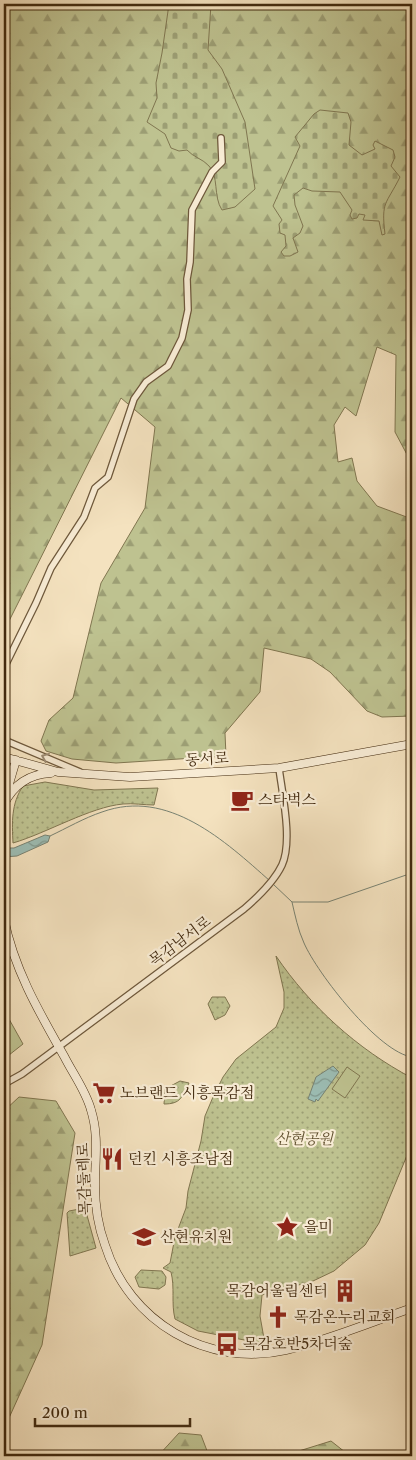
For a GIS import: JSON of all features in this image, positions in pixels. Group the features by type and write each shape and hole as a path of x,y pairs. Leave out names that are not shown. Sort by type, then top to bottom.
{"street":[{"path":"4,668 51,568 84,518 95,488 108,477 134,399 146,382 168,366 182,338 188,310 187,279 190,262 192,210 212,172 222,162 221,138"},
{"path":"4,740 87,774"},
{"name":"동서로","path":"4,757 58,772 130,776 279,768 412,744"},
{"path":"4,803 16,760"},
{"name":"목감남서로","path":"4,1084 244,909 268,886 283,864 286,848 279,768"},
{"path":"4,803 9,793 23,781 43,773 58,772"},
{"path":"4,781 4,792"},
{"name":"목감둘레로","path":"4,918 19,973 89,1102 94,1122 96,1201 104,1245 128,1293 152,1317 175,1333 200,1345 224,1350 263,1353 285,1350 310,1343 412,1308"}],"green space":[{"path":"4,4 412,4 412,464 395,432 396,355 377,347 356,416 345,407 334,425 338,462 352,458 357,481 377,506 412,519 412,716 382,717 367,711 330,672 311,659 264,648 260,692 225,733 226,756 116,763 72,759 46,751 41,741 49,720 73,698 101,583 145,508 155,427 121,398 4,631"},
{"path":"169,4 211,4 208,50 222,69 245,122 255,189 235,207 222,210 219,205 214,175 207,164 187,150 179,151 171,148 165,134 147,122 157,98 156,83"},
{"path":"320,110 348,113 351,122 349,145 362,155 375,149 373,145 375,141 393,150 395,157 391,166 400,177 384,209 385,234 382,235 379,221 363,220 365,215 359,214 357,218 352,219 350,215 352,210 340,192 312,191 303,188 294,195 295,205 303,226 300,233 293,238 298,252 290,256 284,256 281,252 286,246 285,235 280,233 279,224 282,220 273,206 300,146 295,137 314,114"},
{"path":"45,782 94,790 158,788 154,805 127,804 110,806 13,843 13,813 19,793 23,786"},
{"name":"산현공원","path":"276,956 304,992 336,1025 372,1054 412,1078 412,1138 408,1153 379,1223 365,1245 334,1271 313,1281 262,1295 260,1316 265,1344 198,1331 175,1319 171,1272 163,1268 170,1263 175,1237 186,1208 205,1116 213,1097 223,1077 236,1059 276,1027 284,1008 284,992"},
{"path":"212,997 225,997 230,1006 225,1015 215,1020 208,1004"},
{"path":"9,1019 23,1044 4,1059 4,1021"},
{"path":"347,1067 360,1076 345,1098 332,1089"},
{"path":"180,1081 189,1083 180,1099 174,1103 164,1104 165,1089"},
{"path":"19,1097 56,1101 75,1133 42,1345 4,1429 4,1111"},
{"path":"85,1208 96,1248 70,1256 67,1213"},
{"path":"141,1270 162,1271 166,1277 165,1285 159,1289 139,1287 135,1277"},
{"path":"179,1433 201,1435 209,1456 158,1456"},
{"path":"331,1441 350,1456 283,1456"}],"water":[{"path":"45,835 50,836 48,842 17,856 4,857 4,848 14,848"},
{"path":"333,1066 339,1072 318,1101 316,1099 315,1102 308,1099 316,1077"}],"waterway":[{"path":"50,836 102,812 126,806 150,807 194,822 234,850 270,881"},
{"path":"273,884 292,902 328,902 412,873"},
{"path":"292,902 298,928 304,943 335,991 350,1010 383,1042 398,1052 412,1057"}],"place":[{"name":"스타벅스","path":"242,800"},
{"name":"노브랜드 시흥목감점","path":"104,1093"},
{"name":"던킨 시흥조남점","path":"112,1159"},
{"name":"을미","path":"287,1227"},
{"name":"산현유치원","path":"144,1237"},
{"name":"목감어울림센터","path":"345,1291"},
{"name":"목감온누리교회","path":"278,1317"},
{"name":"목감호반5차더숲","path":"227,1344"}]}
